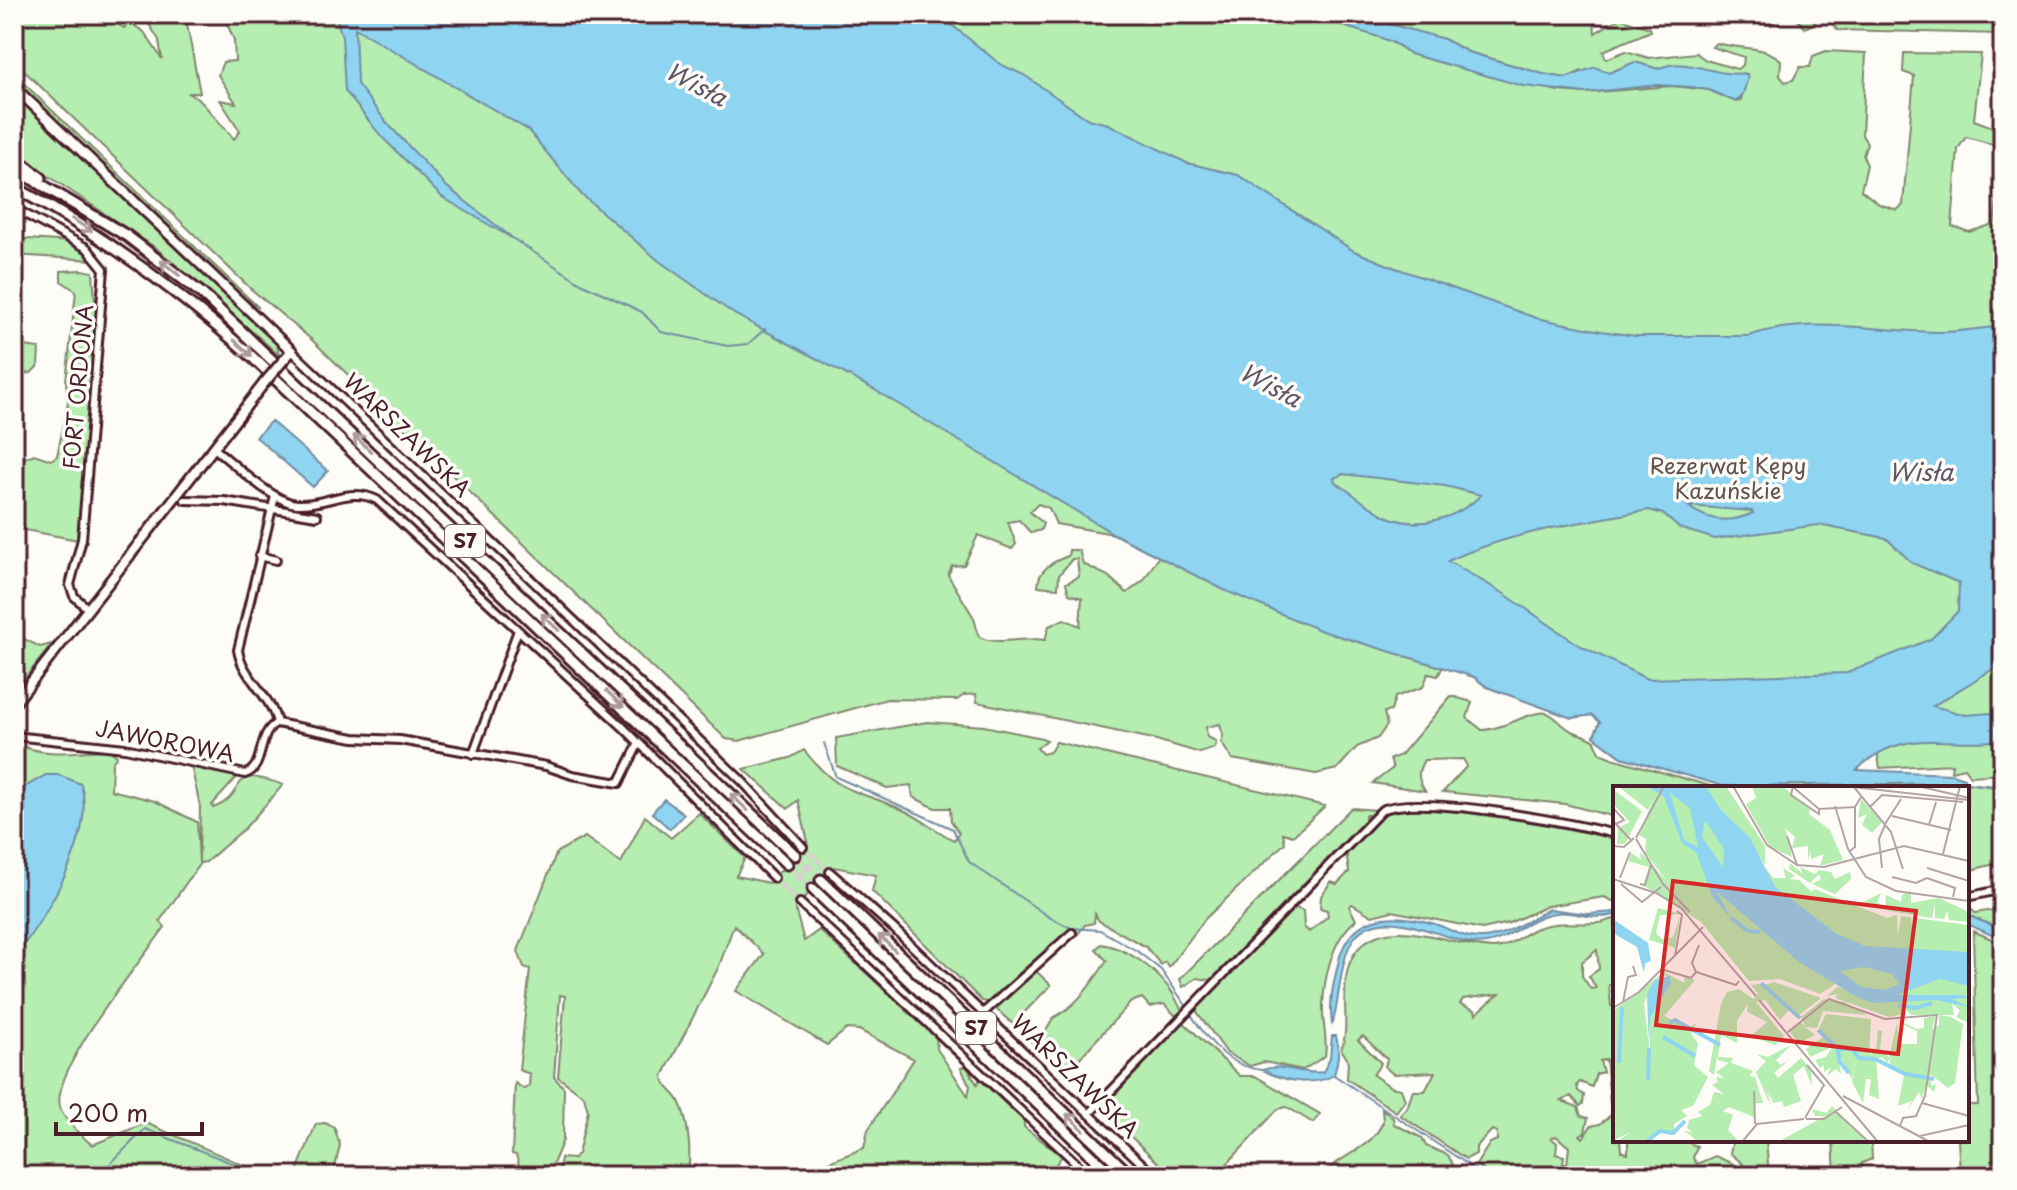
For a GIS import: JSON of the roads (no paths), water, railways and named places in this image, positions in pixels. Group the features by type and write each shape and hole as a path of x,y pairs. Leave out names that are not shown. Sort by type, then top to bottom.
{"highway":[{"path":"14,157 53,189"},
{"name":"S7","path":"14,168 53,189 154,256 257,343 795,855"},
{"name":"S7","path":"14,187 77,221 162,279 246,351 787,864"},
{"name":"S7","path":"821,880 1131,1176"},
{"name":"S7","path":"813,889 1113,1176"}],"main road":[{"name":"WARSZAWSKA","path":"14,87 289,353"},
{"path":"14,704 289,353"}],"street":[{"name":"FORT ORDONA","path":"14,208 87,248 104,269 82,539 70,585 74,596 88,609"},
{"name":"WARSZAWSKA","path":"289,353 742,781 803,847"},
{"path":"214,448 275,496 300,504 352,493 377,500 518,630 774,878"},
{"path":"275,496 238,650 244,667 273,707 277,723 354,738 400,740 619,783 638,745"},
{"path":"185,500 224,501 317,516"},
{"path":"259,556 276,560"},
{"path":"473,754 518,630"},
{"name":"JAWOROWA","path":"14,736 125,748 245,774 256,765 264,734 277,723"},
{"path":"1089,1114 1382,810 1399,805 1499,811 1613,834"},
{"name":"WARSZAWSKA","path":"830,872 1155,1176"},
{"path":"1969,897 2003,889"},
{"path":"800,903 1090,1176"},
{"path":"983,1013 1072,933"}],"water":[{"name":"Rezerwat Kępy Kazuńskie","path":"330,14 938,14 1000,64 1024,75 1088,119 1108,124 1187,163 1238,175 1354,251 1536,318 1636,336 1748,336 1771,330 1819,326 1941,332 2003,326 2003,663 1933,706 1966,715 2003,712 2003,740 1908,743 1874,756 1857,770 1952,774 1964,778 1965,783 1723,786 1622,757 1594,736 1600,722 1592,715 1572,718 1487,687 1474,677 1322,631 1224,590 1114,534 873,389 734,314 659,261 581,194 528,130 355,28 357,84 388,124 446,186 515,240 442,197 381,136 345,91 342,37 337,20","holes":["1343,474 1445,486 1481,495 1461,510 1438,520 1400,521 1381,514 1335,482 1334,478","1688,506 1753,513 1727,520 1703,515","1649,510 1663,514 1679,528 1715,539 1818,525 1886,538 1912,563 1959,583 1958,611 1931,639 1847,673 1647,679 1579,645 1503,593 1448,561 1496,542"]},
{"path":"1320,14 1379,21 1444,39 1468,52 1566,78 1595,67 1609,73 1635,62 1658,69 1668,65 1690,65 1723,73 1744,73 1748,77 1743,94 1736,102 1709,90 1691,87 1657,85 1585,93 1523,86 1410,54 1389,41"},
{"path":"271,421 328,471 313,487 256,437"},
{"path":"46,775 59,775 81,784 84,805 81,828 65,875 40,921 14,958 14,793"},
{"path":"664,799 684,814 670,829 652,813"},
{"path":"1549,909 1588,914 1613,912 1613,915 1597,917 1555,913 1482,944 1410,925 1379,923 1365,928 1354,938 1345,958 1332,1024 1331,1001 1338,964 1352,934 1362,926 1388,917 1419,920 1470,937 1491,937"},
{"path":"1969,916 2003,930 2003,940 1969,925"},
{"path":"1332,1036 1336,1036 1337,1060 1334,1075 1326,1079 1298,1081 1263,1070 1277,1068 1323,1072 1330,1058"}],"waterway":[{"path":"515,240 581,283 642,312 661,332 728,346 748,344 765,329"},
{"path":"824,743 836,777 953,829 969,862 1049,917 1071,928 1100,930 1137,951 1161,970 1187,1007"},
{"path":"1965,783 2003,788"},
{"path":"1190,1013 1220,1051 1239,1064 1263,1070"},
{"path":"1334,1075 1485,1176"},
{"path":"112,1162 145,1129 265,1176"},
{"path":"98,1176 110,1164"}],"tunnel":[{"path":"803,847 830,872"},
{"path":"795,855 821,880"},
{"path":"787,864 813,889"},
{"path":"774,878 800,903"}],"water label":[{"name":"Wisła","path":"696,85"},
{"name":"Wisła","path":"1270,386"},
{"name":"Wisła","path":"1921,473"}]}
